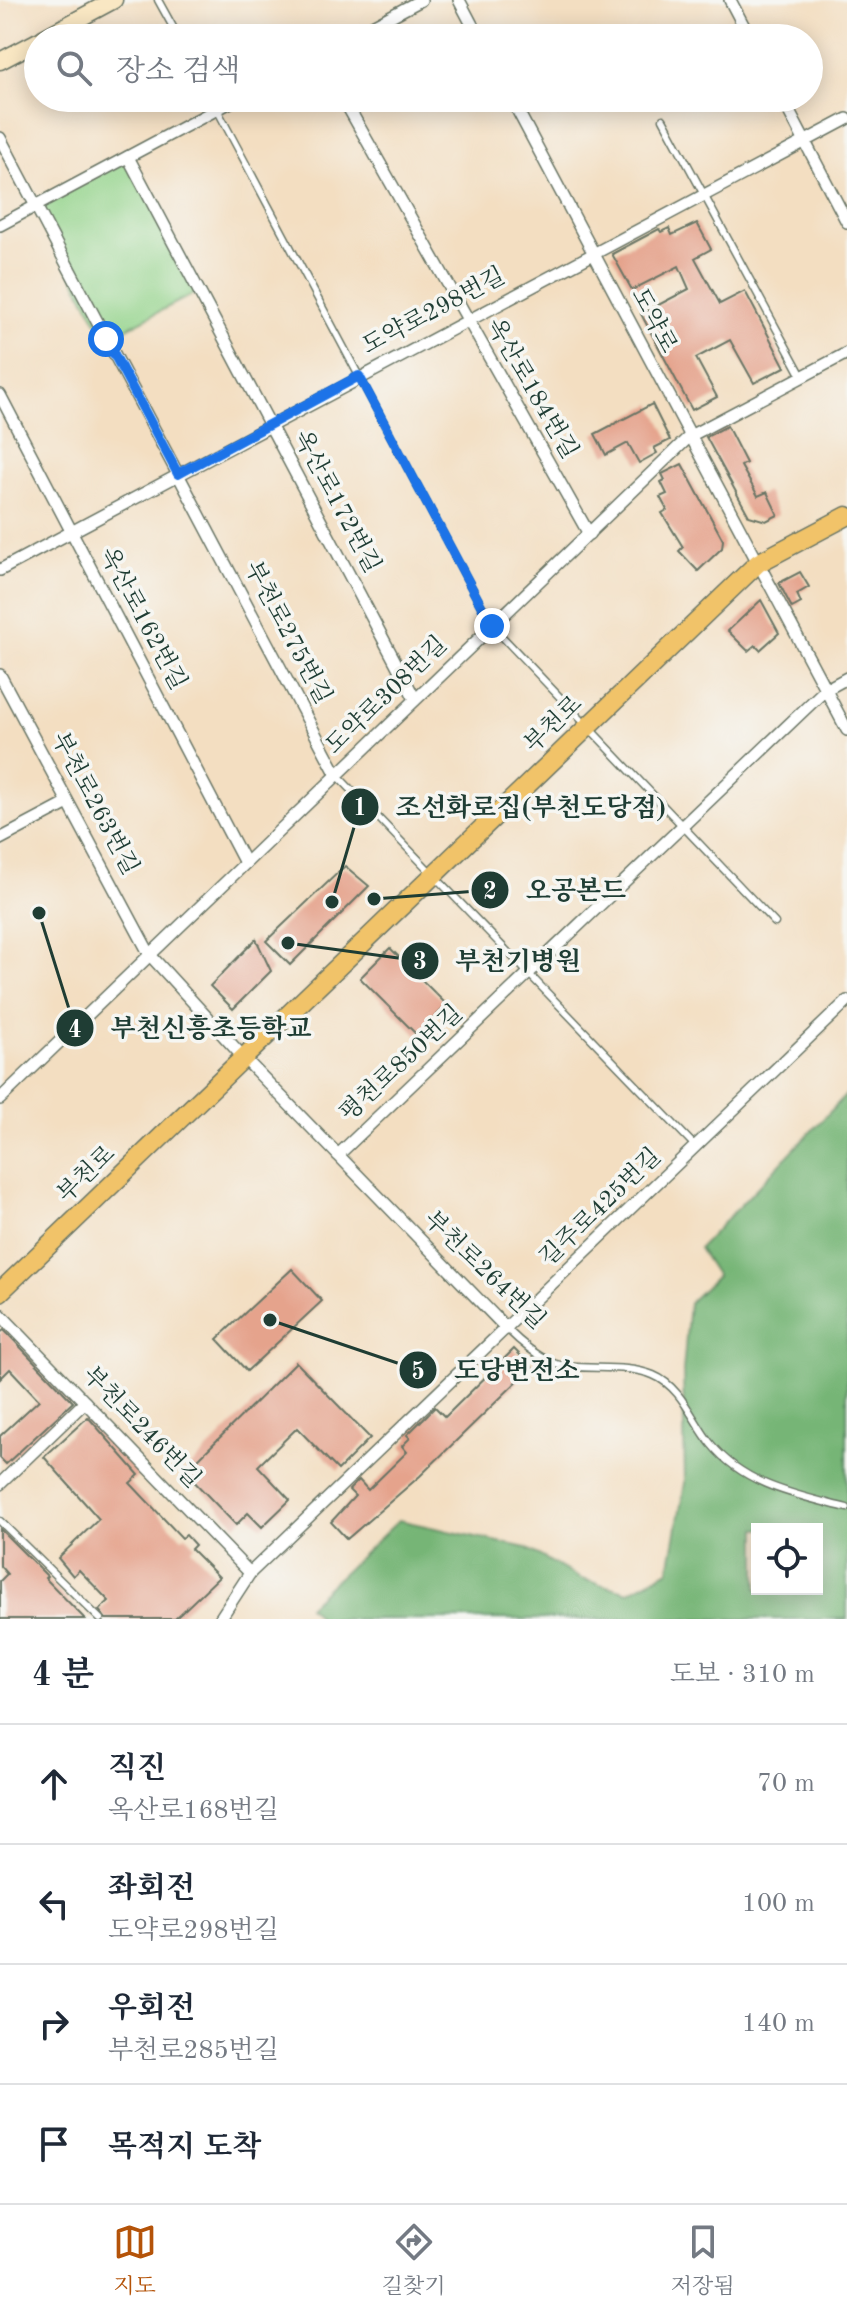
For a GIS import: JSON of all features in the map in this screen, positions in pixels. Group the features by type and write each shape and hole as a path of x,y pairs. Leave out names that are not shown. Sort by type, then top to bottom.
{"main road":[{"name":"부천로","path":"0,1292 758,563 847,516"}],"street":[{"path":"68,24 114,0"},
{"path":"376,24 421,0"},
{"path":"459,0 472,24"},
{"path":"730,0 743,24"},
{"path":"0,61 24,48"},
{"path":"0,225 213,112"},
{"name":"옥산로184번길","path":"351,112 589,534"},
{"name":"도약로","path":"518,112 847,730"},
{"path":"789,112 847,222"},
{"name":"도약로298번길","path":"0,570 359,376 847,119"},
{"name":"부천로275번길","path":"0,138 337,775"},
{"name":"옥산로172번길","path":"128,157 415,699"},
{"name":"도약로308번길","path":"0,1099 690,436 847,353"},
{"name":"옥산로162번길","path":"0,395 245,863"},
{"name":"부천로263번길","path":"0,675 150,955"},
{"name":"평천로850번길","path":"338,1155 825,690 847,678"},
{"path":"0,839 68,803"},
{"name":"부천로264번길","path":"150,955 244,1058 507,1329"},
{"name":"길주로425번길","path":"220,1619 250,1573 847,1001"},
{"name":"부천로246번길","path":"0,1314 250,1573"},
{"path":"0,1484 85,1402"}],"lane":[{"path":"158,0 171,24"},
{"path":"218,112 492,626 775,923"},
{"path":"663,119 802,377"},
{"name":"부천로275번길","path":"337,775 696,1147"},
{"name":"부천로264번길","path":"507,1329 552,1363 619,1367 654,1375 674,1389 712,1445 736,1467 768,1486 847,1508"},
{"path":"0,1521 100,1619"}],"green space":[{"path":"128,157 199,291 106,339 36,206"},
{"path":"847,1094 847,1619 320,1619 308,1606 399,1520 526,1548 581,1579 629,1592 669,1570 685,1483 683,1371 689,1303 717,1276 699,1248"}],"building":[{"path":"697,223 711,249 695,258 720,304 745,291 785,367 754,383 730,340 696,358 717,397 692,410 641,314 689,289 679,266 632,290 612,254 659,229 661,232 669,228 672,235"},
{"path":"652,404 670,440 654,448 657,453 639,463 628,443 606,455 595,434"},
{"path":"727,426 746,463 741,466 758,496 767,492 778,515 766,521 749,516 706,437"},
{"path":"682,464 723,540 722,548 698,571 679,551 683,547 662,513 667,510 660,497 667,494 661,482 665,480 662,474"},
{"path":"800,572 809,587 797,594 801,603 792,608 779,583"},
{"path":"761,600 779,633 760,650 755,645 748,651 728,631"},
{"path":"345,866 369,886 290,965 266,941"},
{"path":"256,939 271,971 233,1009 210,986"},
{"path":"390,948 447,1005 417,1035 360,978"},
{"path":"292,1269 322,1301 247,1371 217,1339"},
{"path":"4,1330 73,1402 6,1464 0,1458 0,1436 39,1400 10,1369 0,1379 0,1333"},
{"path":"514,1349 532,1367 420,1476 347,1539 331,1522 355,1496 349,1490 359,1480 368,1490 407,1452 402,1446 410,1438 407,1435 435,1407 445,1417"},
{"path":"296,1362 370,1438 338,1470 297,1428 258,1466 290,1500 262,1527 248,1513 236,1525 185,1472"},
{"path":"88,1417 139,1475 130,1483 182,1538 186,1535 195,1545 191,1549 219,1577 175,1619 106,1619 99,1610 109,1601 79,1570 73,1576 58,1558 99,1519 44,1457"},
{"path":"0,1529 85,1619 0,1619 0,1581 7,1574 0,1566"}],"place":[{"name":"오공본드","path":"374,899"},
{"name":"조선화로집(부천도당점)","path":"332,902"},
{"name":"부천신흥초등학교","path":"39,913"},
{"name":"부천기병원","path":"288,943"},
{"name":"도당변전소","path":"270,1320"}],"route":[{"path":"106,339 178,474 359,376 492,626"}]}
